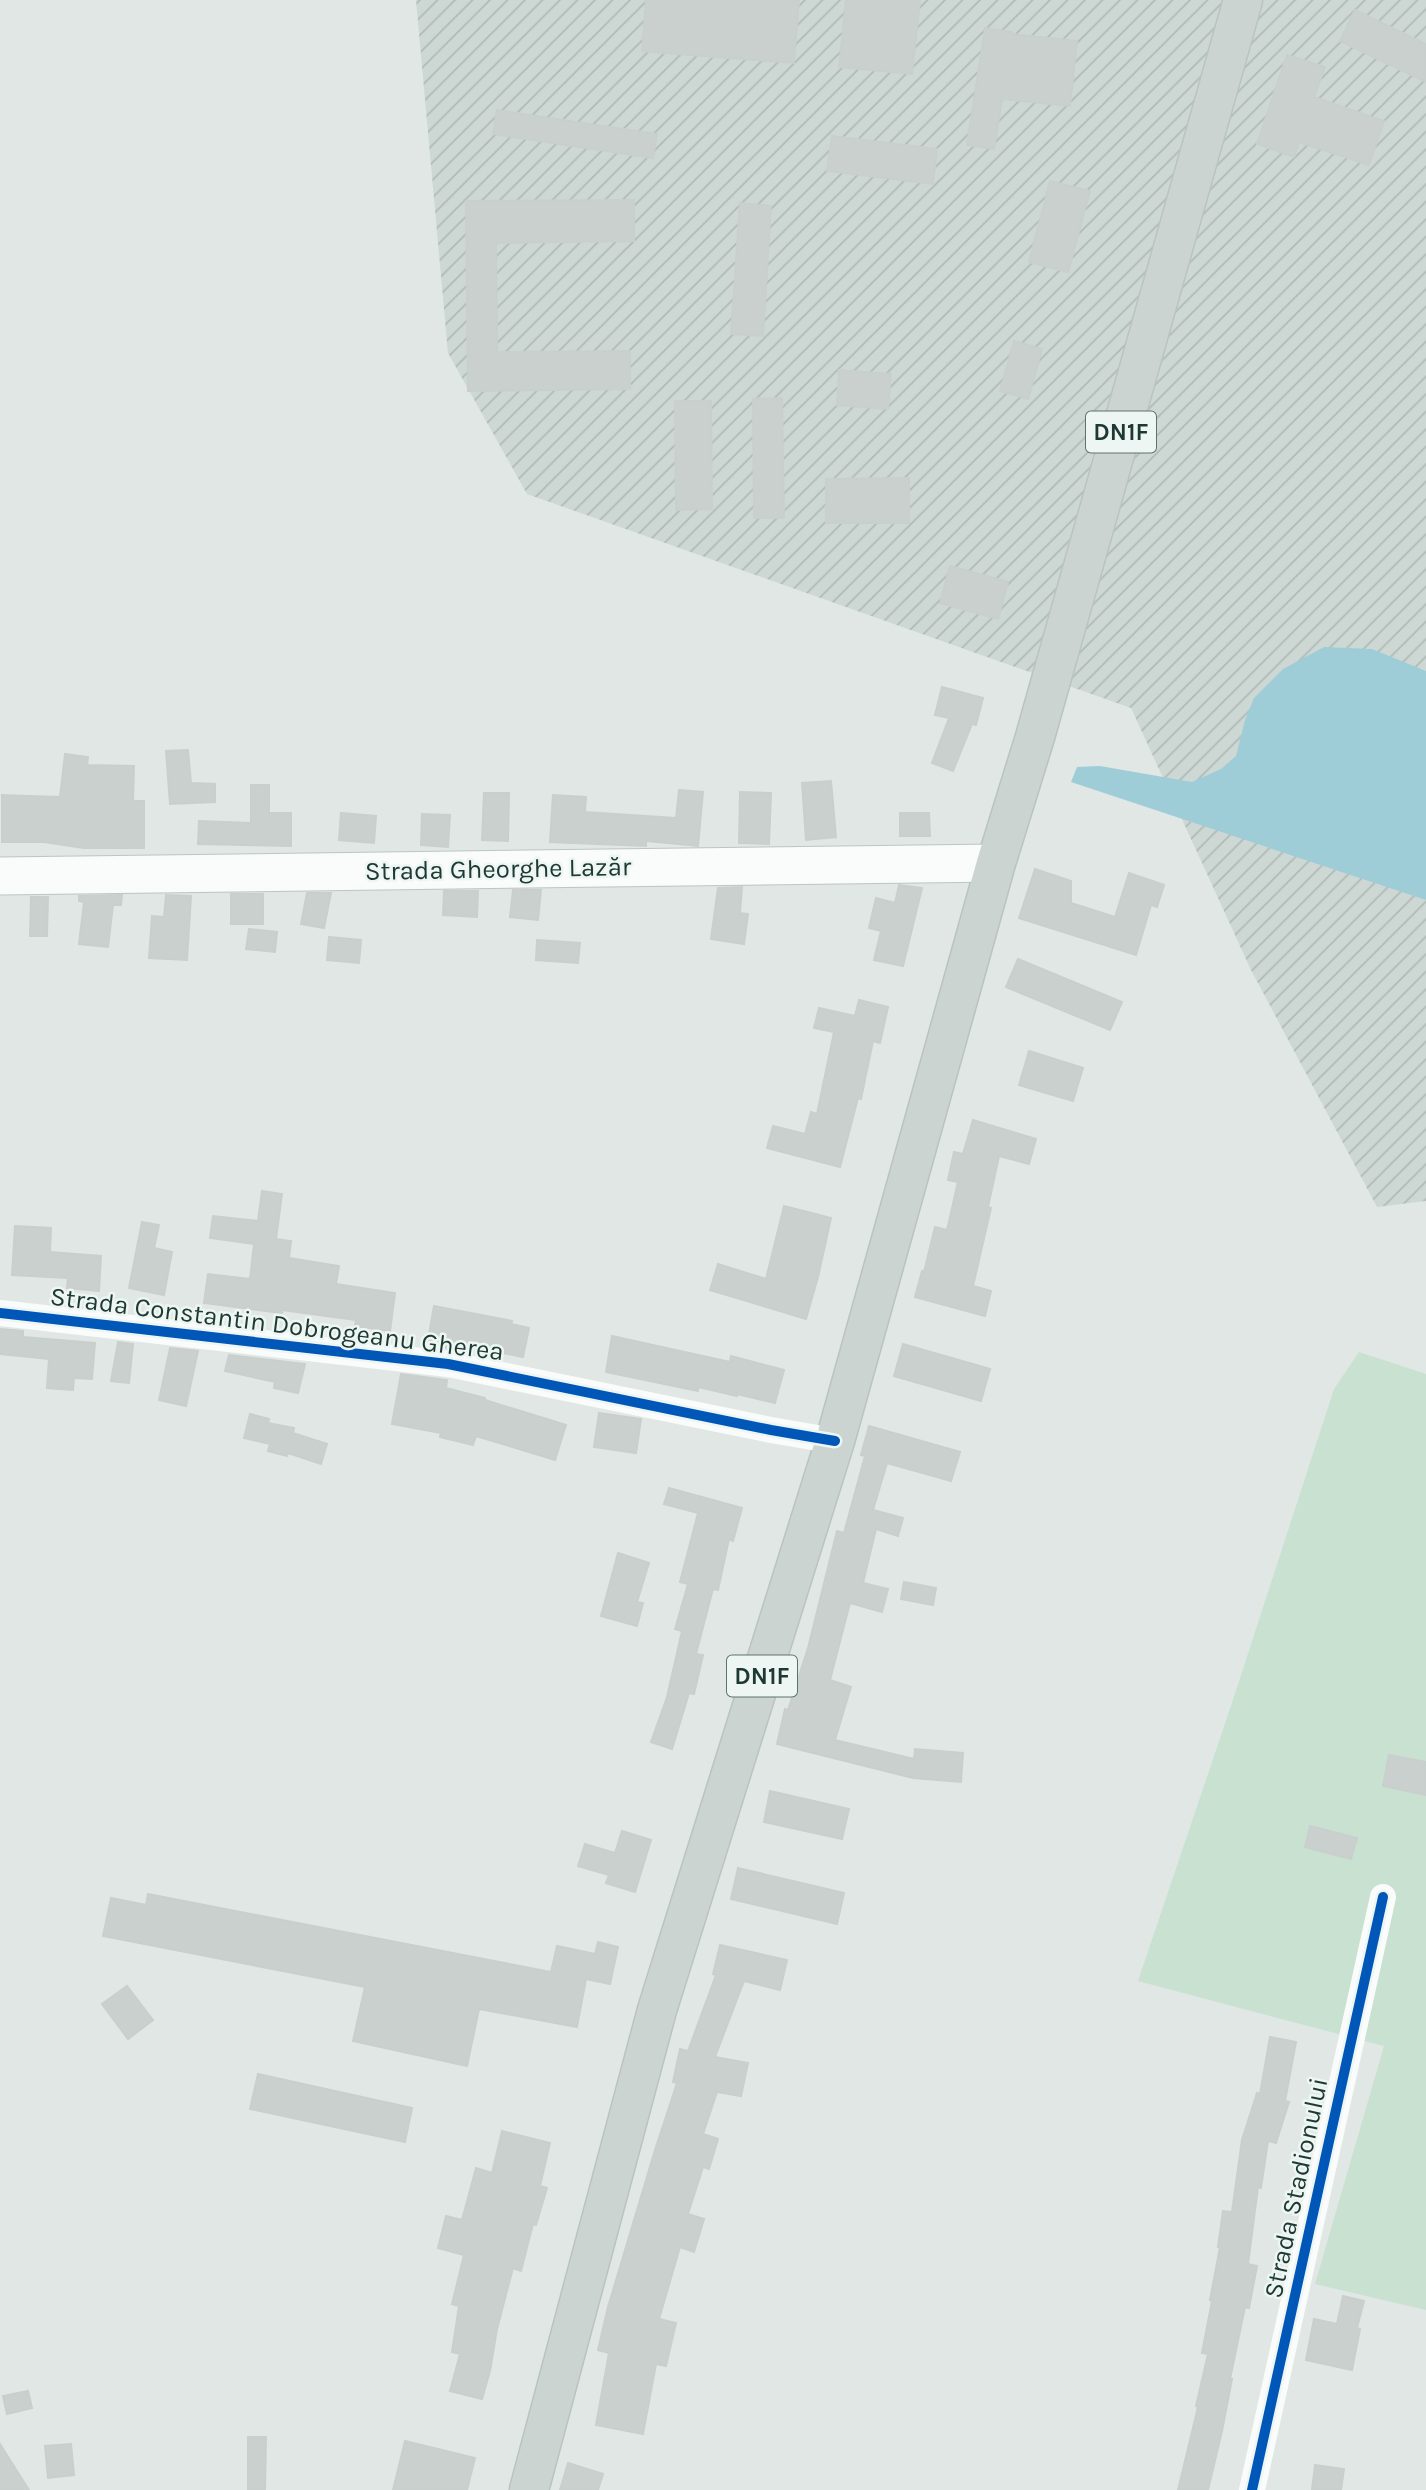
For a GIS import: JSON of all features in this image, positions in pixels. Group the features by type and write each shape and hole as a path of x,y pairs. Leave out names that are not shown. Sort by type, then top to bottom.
{"main road":[{"name":"DN1F","path":"529,2490 657,2010 835,1441 996,863 1035,737 1242,0"},
{"name":"Strada Gheorghe Lazăr","path":"0,876 996,863"}],"street":[{"name":"Strada Constantin Dobrogeanu Gherea","path":"0,1313 447,1363 835,1441"},
{"name":"Strada Stadionului","path":"1252,2490 1383,1897"}],"shaded area":[{"path":"416,0 1426,0 1426,1201 1377,1207 1251,970 1131,708 527,494 448,353"}],"green space":[{"path":"1359,1352 1426,1374 1426,2310 1315,2284 1384,2046 1138,1981 1334,1389"}],"water":[{"path":"1324,647 1372,649 1426,671 1426,900 1071,782 1077,767 1100,766 1192,782 1221,769 1236,756 1254,698 1283,669"}],"building":[{"path":"646,0 799,0 794,63 642,51"},
{"path":"846,0 920,0 912,74 839,67"},
{"path":"1355,10 1426,44 1426,82 1340,41"},
{"path":"985,28 1012,34 1077,41 1070,106 1002,99 994,149 967,145"},
{"path":"1287,55 1325,67 1314,97 1384,121 1369,165 1299,142 1294,157 1257,144"},
{"path":"497,110 657,134 653,158 493,134"},
{"path":"832,136 937,149 933,184 827,171"},
{"path":"1050,181 1090,191 1068,272 1029,262"},
{"path":"634,200 634,241 496,243 497,352 630,351 630,389 468,391 466,201"},
{"path":"740,203 771,206 763,336 731,334"},
{"path":"1014,341 1042,349 1028,399 1000,391"},
{"path":"839,370 891,374 888,409 837,405"},
{"path":"782,398 784,518 754,518 753,399"},
{"path":"675,401 711,401 712,509 676,510"},
{"path":"909,478 909,523 826,523 826,479"},
{"path":"950,566 1008,582 998,619 940,603"},
{"path":"942,687 983,698 976,725 972,724 953,771 932,763 949,718 935,715"},
{"path":"188,750 191,783 215,784 215,802 170,804 166,751"},
{"path":"65,754 88,757 87,765 134,766 133,801 144,801 144,848 84,848 44,842 2,842 2,795 60,797"},
{"path":"831,781 836,837 806,840 802,783"},
{"path":"251,785 269,785 269,813 291,813 291,846 198,844 199,821 251,823"},
{"path":"679,790 703,792 698,846 646,841 646,846 550,842 553,795 586,797 585,812 676,818"},
{"path":"740,792 771,793 769,844 739,843"},
{"path":"484,793 509,793 508,841 482,840"},
{"path":"341,813 376,816 374,843 339,840"},
{"path":"900,813 929,813 930,836 900,836"},
{"path":"422,814 450,815 448,847 421,845"},
{"path":"1035,869 1071,881 1071,903 1115,917 1129,873 1164,885 1157,907 1151,905 1136,955 1019,918"},
{"path":"899,885 922,888 903,966 874,960 881,931 869,928 876,898 895,903"},
{"path":"742,887 740,913 748,914 744,944 711,939 718,888"},
{"path":"513,890 541,890 538,920 510,917"},
{"path":"444,891 478,891 477,917 443,915"},
{"path":"307,893 331,893 324,928 301,924"},
{"path":"231,894 263,894 263,924 231,924"},
{"path":"122,895 121,905 113,905 108,947 79,944 84,902 79,901 79,896"},
{"path":"166,895 191,896 187,960 149,958 152,916 164,917"},
{"path":"31,897 48,897 47,936 30,936"},
{"path":"249,929 277,932 275,952 246,949"},
{"path":"329,937 361,940 359,963 327,960"},
{"path":"537,940 580,943 578,963 536,960"},
{"path":"1018,959 1122,1002 1110,1030 1006,987"},
{"path":"859,1000 888,1007 880,1043 873,1041 861,1099 858,1098 840,1167 767,1148 773,1126 805,1134 811,1112 817,1114 834,1032 814,1028 819,1008 855,1016"},
{"path":"1029,1051 1083,1068 1073,1101 1019,1085"},
{"path":"973,1120 1036,1139 1029,1164 999,1156 988,1207 991,1208 973,1286 991,1291 985,1316 915,1297 935,1227 947,1230 958,1182 948,1180 954,1152 963,1154"},
{"path":"262,1191 282,1194 276,1239 291,1241 289,1258 339,1266 336,1284 395,1293 390,1331 355,1326 356,1320 204,1303 208,1274 250,1279 254,1244 210,1238 213,1216 258,1221"},
{"path":"784,1206 831,1218 806,1319 710,1290 718,1264 766,1279"},
{"path":"142,1222 159,1225 154,1248 172,1252 164,1295 129,1288"},
{"path":"15,1226 51,1228 50,1252 101,1256 99,1291 67,1288 68,1278 12,1275"},
{"path":"434,1306 512,1321 511,1324 529,1328 523,1357 454,1343 453,1349 427,1346"},
{"path":"0,1329 23,1331 23,1337 95,1343 92,1379 74,1378 73,1390 47,1388 49,1359 0,1354"},
{"path":"612,1336 730,1362 731,1356 784,1370 775,1403 606,1372"},
{"path":"118,1342 133,1344 129,1383 111,1381"},
{"path":"903,1344 990,1369 981,1401 894,1376"},
{"path":"170,1348 198,1351 186,1406 159,1400"},
{"path":"229,1355 305,1364 298,1393 274,1388 275,1382 225,1371"},
{"path":"401,1374 447,1380 446,1388 566,1425 555,1460 476,1436 473,1445 440,1437 441,1433 392,1424"},
{"path":"599,1413 641,1419 636,1453 594,1447"},
{"path":"250,1414 269,1419 268,1423 294,1428 293,1433 327,1444 321,1464 288,1453 287,1456 268,1451 270,1444 244,1438"},
{"path":"869,1426 960,1452 951,1481 887,1463 873,1510 903,1518 898,1536 876,1529 863,1583 888,1589 882,1612 850,1603 830,1680 851,1687 835,1740 914,1759 915,1749 963,1753 961,1782 913,1778 777,1744 785,1709 788,1710 808,1648 837,1531 844,1533 865,1456 861,1455"},
{"path":"669,1488 742,1508 733,1541 729,1539 718,1590 713,1589 696,1654 703,1655 694,1694 689,1693 672,1749 651,1742 667,1697 682,1631 675,1629 688,1584 680,1582 698,1513 664,1504"},
{"path":"618,1553 649,1563 637,1602 643,1603 637,1626 601,1616"},
{"path":"904,1582 936,1588 933,1605 901,1599"},
{"path":"1389,1755 1426,1762 1426,1795 1383,1786"},
{"path":"770,1791 849,1809 842,1839 764,1822"},
{"path":"1310,1826 1357,1838 1351,1859 1305,1847"},
{"path":"622,1831 651,1840 635,1892 606,1883 609,1875 578,1866 585,1844 615,1853"},
{"path":"738,1868 844,1893 837,1924 731,1899"},
{"path":"148,1894 551,1972 557,1946 595,1954 598,1942 618,1947 610,1984 586,1979 577,2027 479,2009 467,2066 353,2041 365,1987 103,1936 111,1898 146,1905"},
{"path":"720,1945 787,1960 780,1990 744,1981 715,2057 748,2063 741,2096 717,2092 703,2134 718,2139 709,2169 703,2167 688,2214 704,2219 694,2252 680,2247 659,2319 676,2323 666,2366 656,2364 643,2434 596,2425 609,2353 598,2350 608,2307 677,2083 673,2082 680,2049 688,2051 716,1975 713,1974"},
{"path":"127,1986 153,2020 128,2039 102,2004"},
{"path":"1270,2037 1296,2042 1285,2101 1289,2102 1276,2143 1268,2141 1261,2188 1258,2187 1248,2264 1257,2266 1249,2308 1245,2307 1208,2490 1178,2490 1208,2354 1202,2353 1220,2247 1223,2211 1232,2212 1242,2140 1257,2093 1260,2094"},
{"path":"258,2074 412,2108 405,2142 250,2109"},
{"path":"502,2131 550,2143 540,2186 547,2188 536,2225 533,2224 521,2271 513,2268 482,2399 450,2391 460,2354 452,2352 459,2306 452,2304 464,2255 438,2248 446,2216 462,2220 476,2168 492,2173"},
{"path":"1343,2296 1364,2301 1357,2328 1360,2329 1352,2370 1306,2360 1314,2319 1337,2324"},
{"path":"28,2391 32,2408 7,2414 3,2396"},
{"path":"248,2437 266,2437 265,2490 248,2490"},
{"path":"405,2441 475,2458 467,2490 393,2490"},
{"path":"0,2444 29,2490 0,2490"},
{"path":"71,2444 74,2475 48,2478 45,2446"},
{"path":"568,2463 603,2474 598,2490 560,2490"},
{"path":"1315,2465 1344,2469 1341,2490 1312,2490"}],"cycle path":[{"path":"0,1313 448,1364 835,1441"},
{"path":"1252,2490 1383,1897"}]}
